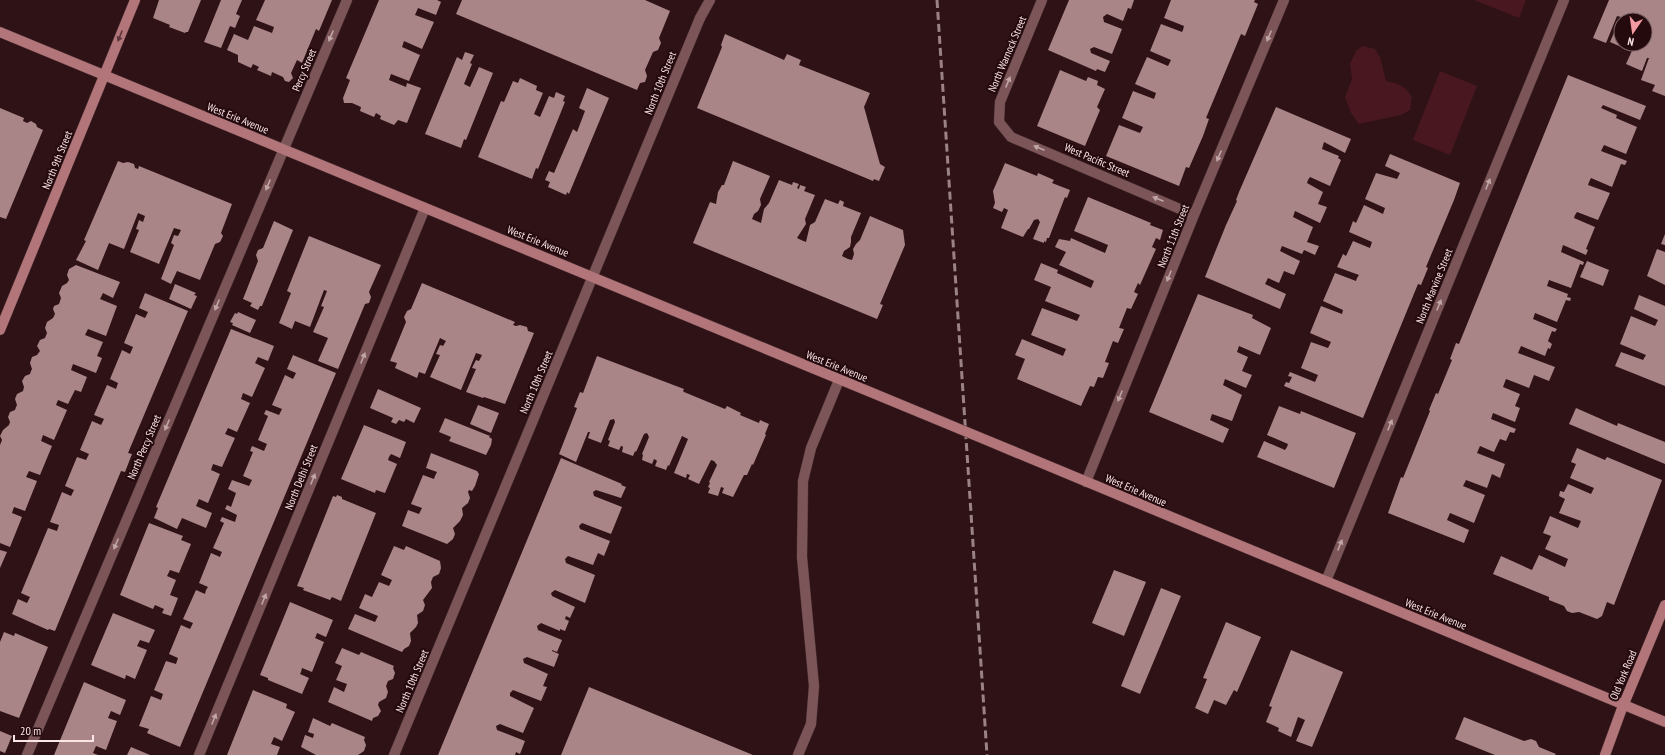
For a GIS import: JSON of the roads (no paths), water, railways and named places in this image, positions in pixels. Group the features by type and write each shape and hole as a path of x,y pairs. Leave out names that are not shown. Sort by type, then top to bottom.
{"main road":[{"name":"North 9th Street","path":"0,330 135,0"},
{"name":"West Erie Avenue","path":"0,32 1665,722"},
{"name":"Old York Road","path":"1605,755 1665,605"}],"street":[{"name":"Percy Street","path":"284,149 347,0"},
{"name":"North 10th Street","path":"394,755 700,18 710,0"},
{"name":"North Warnock Street","path":"999,119 1000,102 1042,0"},
{"name":"North 11th Street","path":"1086,482 1194,215 1284,0"},
{"name":"North Marvine Street","path":"1326,581 1564,0"},
{"name":"West Pacific Street","path":"999,119 999,122 1011,137 1194,215"},
{"name":"North Percy Street","path":"27,755 284,149"},
{"name":"North Delhi Street","path":"199,755 425,208"},
{"path":"798,755 811,724 814,686 802,557 803,480 811,448 839,380"}],"railway":[{"path":"937,0 987,755"}]}
